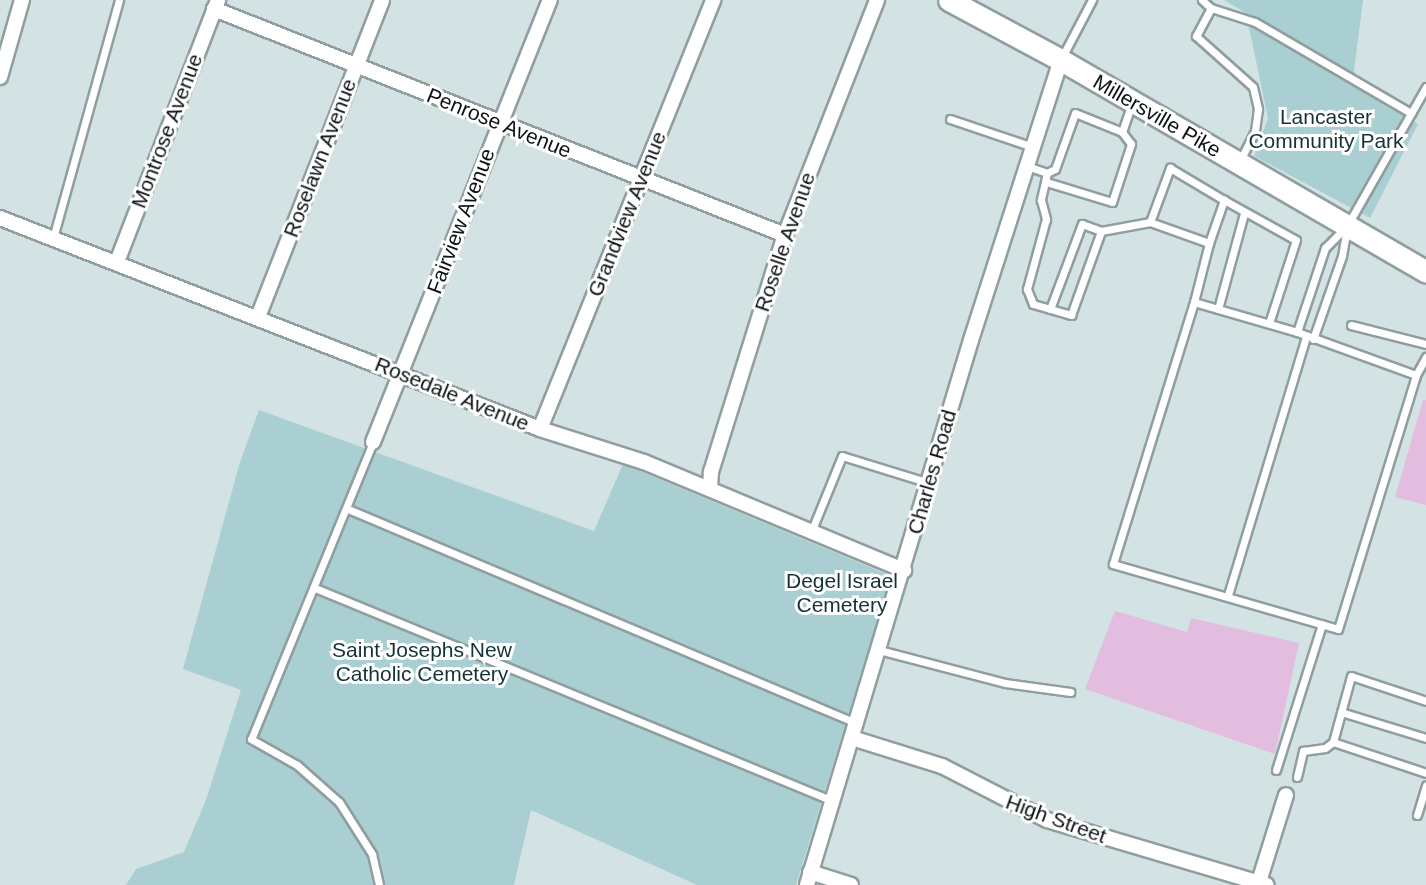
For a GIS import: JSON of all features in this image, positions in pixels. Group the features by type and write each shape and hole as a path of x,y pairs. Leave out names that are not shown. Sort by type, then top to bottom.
{"main road":[{"name":"Millersville Pike","path":"949,0 1061,60 1426,272"}],"street":[{"path":"0,77 22,0"},
{"name":"Roselawn Avenue","path":"258,317 382,0"},
{"name":"Fairview Avenue","path":"373,442 550,0"},
{"name":"Grandview Avenue","path":"540,429 713,0"},
{"name":"Roselle Avenue","path":"710,489 711,472 785,235 877,0"},
{"name":"Penrose Avenue","path":"216,5 356,66 785,235"},
{"name":"Montrose Avenue","path":"117,262 216,5"},
{"name":"Charles Road","path":"809,879 1061,60"},
{"name":"Rosedale Avenue","path":"0,218 540,429 644,462 904,570"},
{"name":"High Street","path":"852,738 942,766 1047,820 1261,884"},
{"path":"1261,884 1286,795"},
{"path":"809,879 851,885"}],"lane":[{"path":"53,238 119,0"},
{"path":"1061,60 1092,0"},
{"path":"1202,0 1211,8 1255,22 1411,113"},
{"path":"1211,8 1196,36 1253,87 1258,109 1255,131 1239,163"},
{"path":"1297,332 1325,248 1347,225 1426,87"},
{"path":"1122,132 1132,102"},
{"path":"1027,166 1047,173 1055,169 1075,113 1122,132 1131,144 1112,202 1046,182"},
{"path":"950,119 1033,147"},
{"path":"1150,222 1170,168 1244,213 1296,240 1269,323"},
{"path":"1047,173 1041,200 1046,219 1027,289 1034,304 1071,315 1101,231"},
{"path":"1224,200 1209,243 1194,302 1113,564 1228,595 1338,629 1416,375 1426,357"},
{"path":"1218,309 1244,213"},
{"path":"1050,309 1082,224 1101,231 1150,222 1209,243"},
{"path":"1228,595 1310,338 1342,256 1347,225"},
{"path":"1194,302 1297,332 1416,375"},
{"path":"1351,325 1426,344"},
{"path":"373,442 348,509 252,739 297,765 339,802 372,854 379,885"},
{"path":"811,532 842,456 929,483"},
{"path":"348,509 856,723"},
{"path":"315,588 832,801"},
{"path":"1276,770 1322,624"},
{"path":"879,650 1005,683 1070,692"},
{"path":"1297,777 1303,751 1325,748 1333,742 1351,676 1426,700"},
{"path":"1341,712 1426,738"},
{"path":"1333,742 1426,773"},
{"path":"1417,815 1426,785"}],"green space":[{"name":"Lancaster Community Park","path":"1224,0 1363,0 1354,71 1359,82 1386,106 1418,124 1370,218 1254,156 1268,118 1246,13"},
{"name":"Saint Josephs New Catholic Cemetery","path":"259,410 594,531 623,464 891,576 796,885 697,885 531,810 514,885 126,885 136,869 184,852 206,800 241,690 183,669 240,462"}],"building":[{"path":"1423,400 1426,400 1426,505 1395,497"},
{"path":"1115,611 1187,632 1191,618 1299,643 1275,754 1085,689"}],"park label":[{"name":"Degel Israel Cemetery","path":"842,593"}]}
